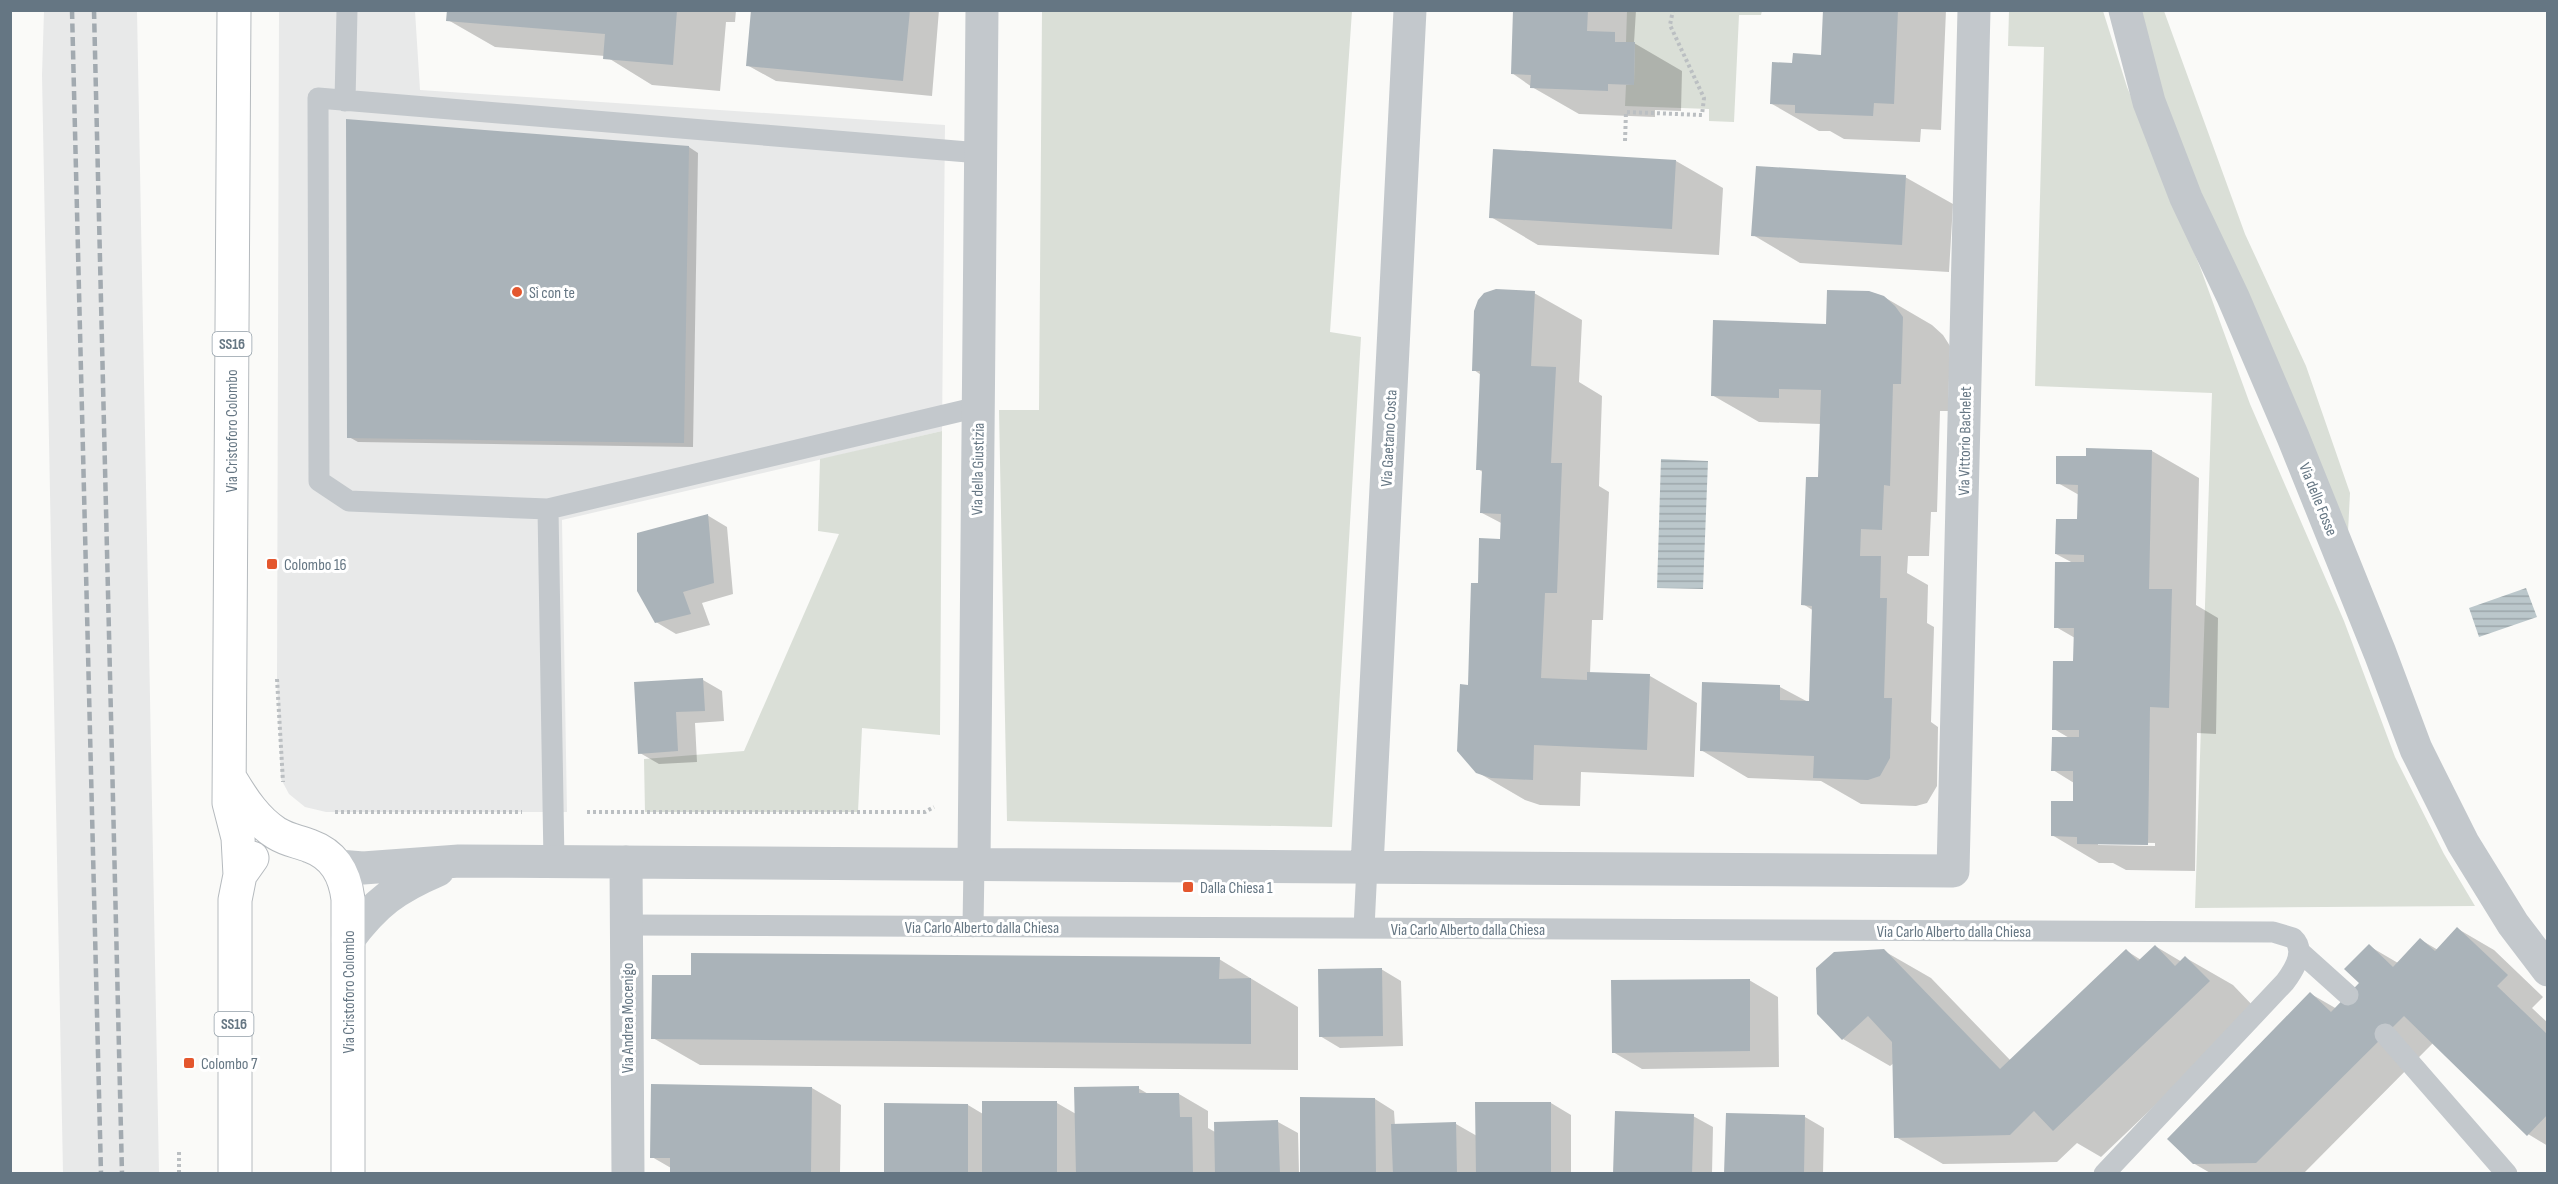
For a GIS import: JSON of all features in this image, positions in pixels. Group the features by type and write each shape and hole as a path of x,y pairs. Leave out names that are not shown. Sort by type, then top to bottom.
{"main road":[{"name":"Via Cristoforo Colombo","path":"234,10 231,780 229,803 238,838 240,875 235,900 236,1173"},
{"path":"231,780 248,807 262,822 291,842"},
{"path":"240,875 245,865 258,853 273,845 291,842 309,845 325,853 338,866"},
{"name":"Via Cristoforo Colombo","path":"338,866 346,882 352,1170"}],"street":[{"name":"Via della Giustizia","path":"974,864 982,10"},
{"name":"Via Gaetano Costa","path":"1367,867 1410,10"},
{"name":"Via Vittorio Bachelet","path":"1367,867 1953,871 1974,10"},
{"name":"Via delle Fosse","path":"2125,10 2149,102 2186,198 2233,297 2294,437 2416,749 2463,843 2513,924 2547,970"},
{"path":"338,866 382,868 459,861 1367,867"},
{"path":"348,940 364,918 387,896 417,879 459,861"},
{"name":"Via Andrea Mocenigo","path":"626,862 628,1173"}],"lane":[{"path":"345,101 347,10"},
{"path":"978,407 548,509 349,501 319,482 318,98 980,153"},
{"path":"548,509 554,862"},
{"name":"Via della Giustizia","path":"973,927 974,864"},
{"path":"1364,928 1367,867"},
{"name":"Via Carlo Alberto dalla Chiesa","path":"626,925 2273,932 2293,938 2297,942 2299,951 2348,995"},
{"path":"2104,1173 2285,982 2293,969 2299,951"},
{"path":"2385,1034 2507,1173"}],"path":[{"path":"1625,141 1626,112 1702,116 1704,98 1670,25 1673,10"},
{"path":"277,679 281,779 285,787"},
{"path":"326,812 925,812 932,810 937,804"},
{"path":"179,1152 180,1173"}],"shaded area":[{"path":"44,11 137,11 159,1173 63,1173 42,75"},
{"path":"279,11 415,11 420,90 945,125 942,431 562,520 567,812 326,812 305,807 289,794 281,779 277,679"},
{"path":"1042,11 1352,11 1330,332 1361,337 1332,827 1007,821 999,410 1039,410"},
{"path":"1627,11 1762,11 1761,15 1739,15 1734,122 1709,121 1709,109 1625,106 1626,85 1634,84 1635,43 1626,42"},
{"path":"2009,11 2103,11 2127,87 2200,267 2250,404 2344,621 2395,757 2444,854 2475,906 2195,908 2212,393 2035,386 2044,47 2008,46"},
{"path":"2134,11 2164,11 2245,234 2306,366 2350,493 2348,532 2195,191"},
{"path":"942,431 940,735 862,728 858,812 645,812 644,759 744,751 839,534 818,531 820,459"},
{"path":"1661,459 1708,461 1703,589 1657,588"},
{"path":"2526,588 2537,617 2479,637 2469,608"}],"building":[{"path":"447,10 677,10 673,65 603,59 605,34 446,21"},
{"path":"751,10 910,10 903,81 746,66"},
{"path":"1513,10 1588,10 1587,31 1615,32 1615,42 1635,42 1634,85 1608,84 1608,91 1530,88 1531,75 1511,74"},
{"path":"1823,10 1898,10 1894,104 1874,103 1873,116 1795,113 1795,105 1770,104 1772,62 1792,63 1793,53 1821,55"},
{"name":"Sì con te","path":"346,119 689,146 684,443 347,438"},
{"path":"1493,149 1676,160 1672,229 1489,218"},
{"path":"1756,166 1906,175 1902,245 1751,236"},
{"path":"1496,289 1535,291 1531,366 1556,367 1551,463 1562,463 1557,593 1545,593 1541,678 1587,680 1587,672 1650,674 1647,750 1534,745 1533,780 1491,778 1476,773 1457,751 1460,684 1468,685 1471,583 1478,583 1479,538 1500,539 1501,514 1480,513 1482,470 1476,470 1480,371 1472,371 1474,311 1478,300 1484,293"},
{"path":"1827,290 1869,291 1884,296 1903,317 1901,384 1893,384 1890,486 1884,485 1882,530 1861,529 1860,556 1881,556 1880,598 1887,598 1884,698 1892,698 1890,758 1880,776 1868,780 1813,778 1814,756 1700,751 1702,682 1780,685 1780,700 1809,701 1812,606 1801,605 1806,477 1818,477 1821,390 1779,389 1779,398 1711,396 1713,320 1826,324"},
{"path":"2086,448 2152,450 2149,589 2172,589 2169,708 2150,707 2148,845 2077,844 2077,837 2051,836 2051,801 2073,801 2073,771 2051,771 2052,737 2079,737 2079,730 2052,730 2053,661 2073,661 2074,628 2054,628 2055,562 2084,562 2084,555 2055,554 2056,519 2077,519 2078,485 2056,484 2056,456 2086,456"},
{"path":"708,514 714,583 683,592 691,614 655,623 637,591 637,533"},
{"path":"703,678 705,711 676,712 678,751 638,754 634,682"},
{"path":"2457,927 2508,975 2497,986 2548,1035 2548,1114 2527,1136 2404,1016 2256,1163 2193,1164 2167,1139 2310,992 2331,1012 2359,983 2344,969 2369,944 2393,967 2420,938 2435,951"},
{"path":"2155,945 2175,966 2185,956 2210,981 2053,1131 2034,1111 2010,1135 1894,1138 1892,1042 1868,1016 1842,1040 1817,1014 1816,968 1834,952 1884,949 2000,1069 2126,949 2138,961"},
{"path":"691,953 1220,957 1219,979 1251,978 1251,1044 651,1039 652,975 691,975"},
{"path":"1382,968 1383,1036 1319,1037 1318,969"},
{"path":"1750,979 1750,1051 1612,1053 1611,980"},
{"path":"651,1084 812,1087 811,1172 670,1174 670,1158 650,1158"},
{"path":"1139,1086 1139,1093 1179,1093 1180,1117 1192,1117 1193,1174 1076,1174 1074,1087"},
{"path":"1300,1097 1375,1098 1376,1174 1300,1174"},
{"path":"982,1101 1057,1101 1057,1174 982,1174"},
{"path":"1475,1102 1551,1102 1551,1174 1476,1174"},
{"path":"884,1103 968,1104 968,1174 884,1174"},
{"path":"1615,1111 1694,1114 1692,1174 1613,1174"},
{"path":"1726,1113 1805,1115 1804,1174 1724,1174"},
{"path":"1278,1120 1280,1174 1215,1174 1214,1122"},
{"path":"1456,1122 1457,1174 1393,1174 1391,1124"}],"railway":[{"path":"72,10 101,1174"},
{"path":"94,10 122,1174"}],"place":[{"name":"Sì con te","path":"517,292"},
{"name":"Colombo 16","path":"272,564"},
{"name":"Dalla Chiesa 1","path":"1188,887"},
{"name":"Colombo 7","path":"189,1063"}]}
